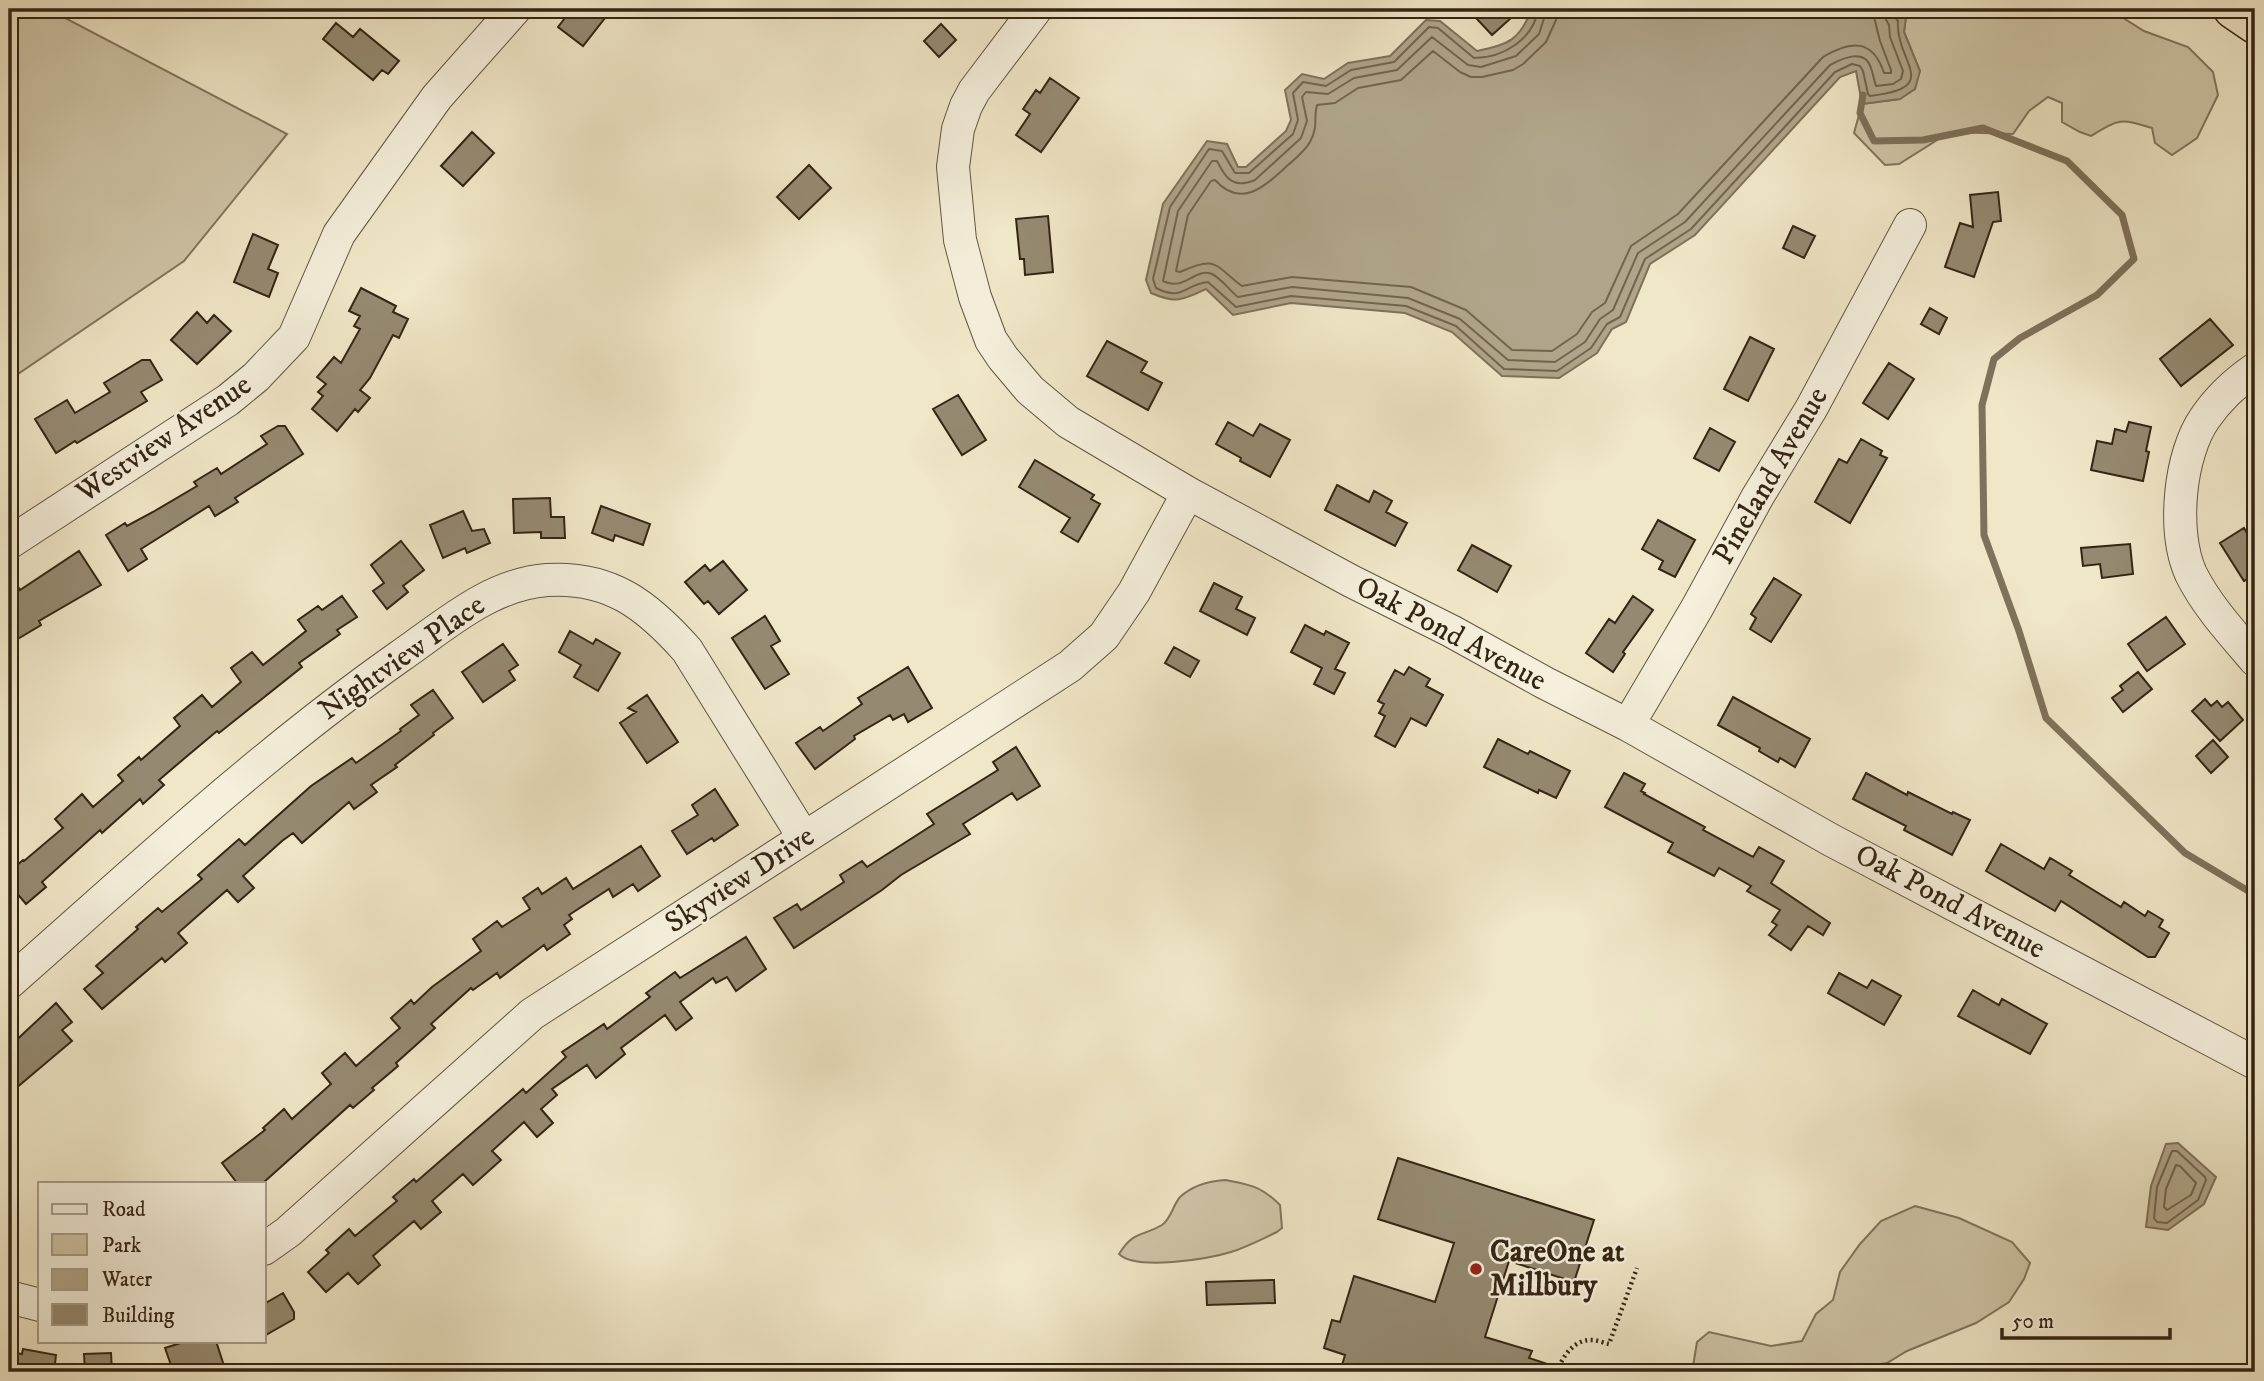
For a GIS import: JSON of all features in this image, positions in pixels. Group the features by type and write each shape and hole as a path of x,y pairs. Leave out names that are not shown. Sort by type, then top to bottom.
{"highway":[{"path":"2233,9 2255,24"}],"street":[{"name":"Westview Avenue","path":"9,543 228,400 256,377 294,337 339,234 437,97 515,9"},
{"name":"Oak Pond Avenue","path":"1036,9 974,91 966,106 958,129 953,167 959,228 975,297 990,340 1045,404 1068,422 1188,493 1628,726 1832,840 2255,1063"},
{"name":"Pineland Avenue","path":"1628,726 1758,496 1811,409 1910,225"},
{"path":"2255,369 2218,401 2203,420 2185,471 2180,502 2180,528 2185,557 2192,575 2224,623 2255,660"},
{"name":"Skyview Drive","path":"266,1248 288,1231 532,1014 1070,666 1104,636 1134,592 1188,493"},
{"name":"Nightview Place","path":"9,983 241,778 343,696 460,614 501,590 545,580 581,580 608,587 643,607 665,625 687,650 804,838"},
{"path":"9,1297 38,1304"}],"path":[{"path":"1557,1372 1560,1362 1570,1348 1591,1339 1609,1344 1637,1268"}],"green space":[{"path":"9,9 48,9 287,134 184,261 9,380"},
{"path":"1954,9 2109,9 2144,31 2188,47 2213,72 2218,95 2197,138 2172,155 2155,143 2152,128 2133,123 2114,123 2091,136 2080,132 2062,122 2062,103 2048,97 2029,111 2013,134 1950,132 1899,164 1885,165 1854,133 1862,104 1900,99 1920,71 1904,32 1906,17 1945,15"},
{"path":"1225,1180 1255,1187 1273,1199 1280,1205 1282,1228 1243,1248 1206,1258 1156,1263 1140,1262 1119,1254 1134,1237 1162,1225 1185,1193 1201,1185"},
{"path":"1915,1206 1959,1218 2012,1242 2030,1263 2024,1279 2009,1302 1976,1323 1907,1351 1887,1363 1835,1372 1692,1372 1697,1342 1709,1332 1771,1346 1802,1341 1816,1314 1833,1300 1840,1272 1860,1244 1881,1221"}],"water":[{"path":"1532,9 1895,9 1906,17 1904,32 1920,71 1915,89 1900,99 1862,104 1856,71 1840,77 1695,235 1650,264 1626,322 1612,329 1597,353 1559,378 1502,376 1452,332 1405,313 1291,303 1233,315 1206,289 1179,299 1167,299 1151,293 1146,280 1163,204 1207,141 1227,144 1238,167 1246,167 1286,131 1291,120 1285,90 1302,74 1324,79 1348,63 1390,56 1426,20 1440,21 1477,51 1497,46 1517,35"},
{"path":"2178,1143 2216,1177 2204,1204 2168,1230 2146,1227 2151,1186 2166,1144"}],"building":[{"path":"572,9 612,9 583,46 558,27"},
{"path":"1488,9 1521,9 1492,35 1477,19"},
{"path":"336,23 353,37 360,29 399,61 388,74 382,70 373,80 323,39"},
{"path":"941,24 956,40 939,57 924,41"},
{"path":"1050,78 1079,98 1041,152 1016,135 1030,114 1023,109 1036,90 1040,93"},
{"path":"472,132 494,153 463,186 441,166"},
{"path":"809,165 831,188 799,219 777,197"},
{"path":"1998,192 2001,221 1993,222 1974,277 1945,267 1960,223 1973,227 1970,195"},
{"path":"1048,216 1053,272 1025,275 1024,259 1020,259 1016,219"},
{"path":"1793,226 1815,236 1804,258 1783,248"},
{"path":"253,234 278,245 268,269 278,273 269,297 234,282"},
{"path":"361,288 396,306 393,312 408,319 399,338 393,335 370,378 360,390 370,398 358,412 355,409 337,431 312,409 323,396 318,392 326,384 317,377 334,357 341,363 360,329 354,326 360,316 349,311"},
{"path":"1930,308 1947,318 1939,334 1921,324"},
{"path":"197,312 207,323 214,315 231,331 197,364 171,340"},
{"path":"2210,319 2233,345 2181,386 2160,359"},
{"path":"1750,337 1774,349 1748,401 1724,389"},
{"path":"1107,341 1147,362 1141,372 1162,383 1148,410 1087,376"},
{"path":"142,360 150,360 162,380 141,392 147,401 56,453 35,419 67,400 75,413 110,392 104,383"},
{"path":"1889,363 1914,379 1888,419 1863,403"},
{"path":"958,395 986,440 962,455 933,409"},
{"path":"1228,422 1253,436 1260,424 1290,440 1270,477 1216,444"},
{"path":"2129,422 2151,427 2143,481 2091,470 2097,441 2112,444 2115,429 2126,432"},
{"path":"278,426 285,426 303,454 235,498 238,502 215,516 209,506 141,549 147,559 128,571 106,535 197,486 194,482 217,468 221,474 267,444 261,436"},
{"path":"1710,428 1735,442 1719,471 1694,458"},
{"path":"1861,439 1882,451 1880,455 1887,458 1850,523 1815,502 1839,459 1847,463"},
{"path":"1035,460 1094,495 1091,499 1100,504 1078,542 1061,532 1070,518 1019,487"},
{"path":"1337,485 1369,502 1374,491 1392,501 1386,512 1407,523 1395,546 1325,510"},
{"path":"550,498 551,517 564,517 565,538 541,538 541,532 514,533 513,499"},
{"path":"601,506 650,524 643,545 615,535 613,541 592,533"},
{"path":"463,511 472,531 484,529 490,543 467,553 465,548 443,558 430,525"},
{"path":"1658,520 1695,540 1675,577 1659,569 1663,561 1642,549"},
{"path":"2244,528 2255,547 2255,574 2244,581 2220,543"},
{"path":"401,541 424,570 403,586 408,592 387,609 373,591 384,583 371,565"},
{"path":"2130,544 2133,574 2102,578 2100,564 2083,566 2081,548"},
{"path":"1472,545 1511,566 1497,592 1458,570"},
{"path":"79,551 101,585 39,621 41,625 16,640 9,629 9,571 20,590"},
{"path":"723,561 747,590 719,614 708,601 704,604 685,582 705,565 710,571"},
{"path":"1774,578 1801,595 1771,642 1750,629 1756,618 1751,614"},
{"path":"1214,583 1242,597 1236,609 1255,618 1247,635 1200,611"},
{"path":"342,596 357,617 337,630 340,634 299,663 302,667 219,733 217,731 159,780 164,785 143,804 140,799 102,833 100,830 42,882 46,887 26,904 9,884 9,872 63,828 55,819 82,794 93,807 123,781 118,775 139,757 141,760 180,726 174,718 202,695 212,707 241,682 231,668 252,652 263,665 306,631 298,620 318,606 322,610"},
{"path":"1633,596 1653,610 1623,652 1625,654 1613,672 1586,653 1609,619 1615,623"},
{"path":"765,616 780,641 771,646 789,674 765,689 732,638"},
{"path":"2166,617 2185,644 2147,671 2128,644"},
{"path":"1305,625 1324,635 1326,631 1349,643 1335,669 1345,673 1334,694 1314,684 1322,668 1291,652"},
{"path":"570,631 593,644 596,639 620,653 598,691 574,677 581,665 559,652"},
{"path":"503,644 518,665 509,671 515,680 483,702 462,672"},
{"path":"1174,647 1199,661 1190,677 1165,663"},
{"path":"908,667 932,708 908,722 904,714 893,720 890,715 854,736 855,739 815,769 796,743 820,727 823,731 862,704 858,698"},
{"path":"1409,667 1430,679 1426,686 1443,695 1426,726 1411,718 1395,747 1375,736 1385,716 1379,713 1384,704 1378,701 1395,670 1404,675"},
{"path":"2138,672 2152,689 2123,712 2112,698 2123,690 2120,686"},
{"path":"433,690 453,718 395,765 397,767 371,785 377,792 354,809 349,802 302,843 293,833 282,841 243,876 254,888 238,902 227,890 178,933 187,943 165,962 162,958 102,1009 84,989 103,973 96,966 138,929 136,927 158,908 162,912 202,879 198,875 239,839 245,845 311,786 352,758 356,763 401,731 400,729 419,715 411,705"},
{"path":"647,695 678,742 647,763 620,723 636,712 628,708"},
{"path":"1733,697 1810,739 1795,767 1780,758 1778,762 1759,751 1760,748 1718,725"},
{"path":"2205,699 2211,706 2217,701 2222,707 2228,702 2243,720 2220,741 2192,711"},
{"path":"1498,739 1570,771 1556,798 1539,790 1538,793 1484,767"},
{"path":"2213,740 2228,757 2211,773 2196,756"},
{"path":"1016,747 1040,786 1017,800 1012,793 963,824 970,834 901,875 794,948 774,918 797,904 801,910 844,882 840,875 862,861 867,867 934,824 927,814 998,770 993,762"},
{"path":"1624,773 1645,784 1641,791 1644,794 1705,827 1703,830 1753,857 1759,847 1784,861 1771,883 1830,923 1823,935 1808,926 1791,950 1769,935 1777,925 1772,922 1780,910 1747,891 1751,886 1719,868 1714,876 1668,852 1673,843 1605,807"},
{"path":"1866,773 1907,795 1908,792 1970,820 1952,855 1904,830 1906,826 1853,799"},
{"path":"715,789 738,825 687,854 672,831 698,815 692,805"},
{"path":"2001,844 2044,869 2050,858 2072,871 2069,875 2121,907 2124,902 2145,916 2148,911 2163,920 2159,927 2169,933 2155,957 2148,957 2061,901 2055,911 1986,871"},
{"path":"641,846 660,876 638,891 633,884 613,897 609,889 569,915 572,919 564,925 570,934 547,950 544,945 500,978 497,973 473,990 471,988 431,1024 435,1028 396,1063 398,1066 372,1088 374,1090 353,1108 350,1105 264,1182 236,1182 222,1163 265,1130 263,1128 284,1109 292,1119 331,1084 322,1073 345,1053 356,1066 400,1028 391,1018 411,1000 414,1004 432,987 481,951 473,939 497,921 502,927 530,909 523,898 538,888 542,894 566,878 573,889"},
{"path":"746,937 766,969 736,991 727,977 716,983 713,978 680,1002 692,1018 676,1030 665,1015 621,1048 625,1054 596,1078 587,1065 552,1089 557,1095 541,1109 553,1123 537,1137 524,1122 492,1151 501,1160 473,1185 463,1174 432,1201 441,1212 421,1229 414,1221 373,1256 380,1265 358,1284 348,1273 326,1292 308,1272 329,1253 326,1250 349,1229 355,1236 397,1201 393,1197 414,1179 416,1182 523,1089 526,1093 566,1057 562,1052 604,1024 607,1029 650,997 646,993 675,972 680,978"},
{"path":"1839,973 1867,988 1872,980 1901,996 1884,1025 1828,993"},
{"path":"1973,990 1999,1005 2002,999 2047,1024 2030,1054 1958,1016"},
{"path":"56,1003 72,1022 62,1030 72,1041 9,1094 9,1047"},
{"name":"CareOne at Millbury","path":"1398,1158 1594,1220 1574,1282 1509,1261 1485,1337 1532,1351 1529,1358 1562,1369 1561,1372 1340,1372 1345,1355 1324,1348 1332,1320 1340,1322 1354,1276 1435,1302 1454,1243 1378,1219"},
{"path":"1274,1280 1275,1303 1207,1305 1206,1282"},
{"path":"283,1293 294,1312 294,1319 266,1335 266,1303"},
{"path":"184,1342 216,1342 226,1372 187,1372 185,1367 172,1368 165,1348"},
{"path":"23,1349 56,1355 54,1372 9,1372 9,1352 22,1354"},
{"path":"111,1353 112,1372 85,1372 84,1354"}],"waterway":[{"path":"1863,95 1860,113 1874,141 1923,140 1983,128 2067,161 2122,215 2134,259 2097,295 2020,338 1994,359 1982,405 1984,535 2019,631 2046,718 2185,853 2255,895"}],"place":[{"name":"CareOne at Millbury","path":"1476,1269"}]}
